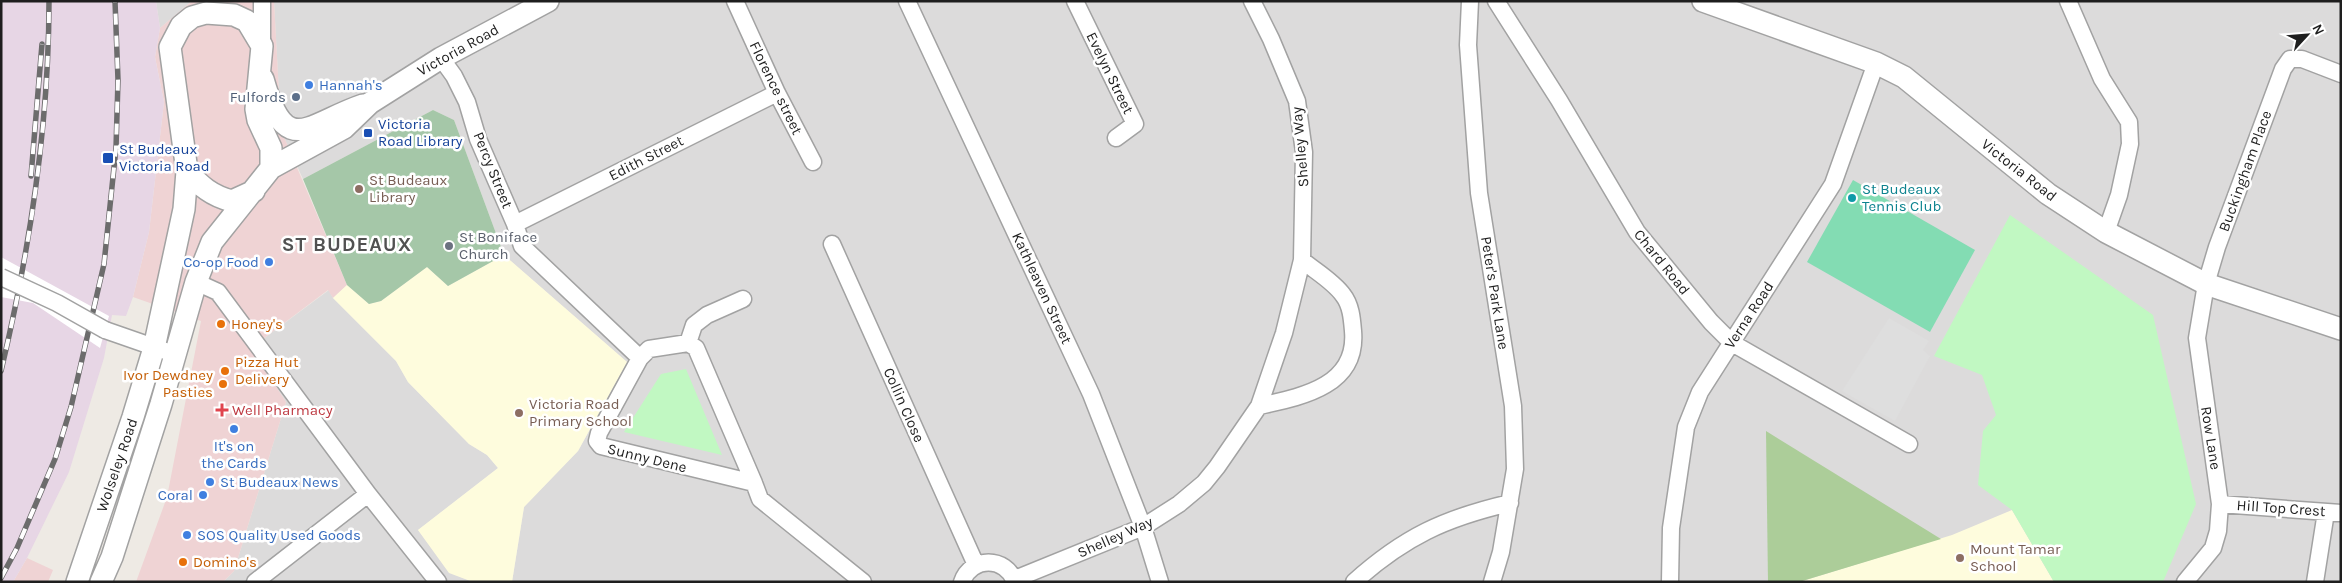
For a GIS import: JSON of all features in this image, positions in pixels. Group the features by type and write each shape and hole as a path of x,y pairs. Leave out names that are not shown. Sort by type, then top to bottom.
{"street":[{"path":"192,17 215,1"},
{"path":"262,1 261,73 256,109 258,120 271,148 271,168"},
{"name":"Victoria Road","path":"254,191 271,168 344,128 370,103 441,58 548,1"},
{"name":"Kathleaven Street","path":"907,1 1091,394 1143,527 1160,582"},
{"name":"Evelyn Street","path":"1075,1 1135,124 1116,138"},
{"name":"Shelley Way","path":"976,565 994,562 1010,571 1015,580 1143,527 1179,504 1204,483 1259,406 1284,334 1302,260 1304,152 1297,101 1271,39 1252,1"},
{"name":"Peter's Park Lane","path":"1470,1 1468,45 1479,193 1513,406 1515,470 1501,552 1492,582"},
{"name":"Chard Road","path":"1496,1 1559,100 1636,232 1711,322 1732,343 1909,444"},
{"name":"Victoria Road","path":"1703,1 1876,63 1904,77 2042,189 2106,232 2206,284 2341,329"},
{"path":"2068,1 2102,79 2129,122 2130,144 2119,195 2106,232"},
{"name":"Florence street","path":"738,7 777,93 813,162"},
{"path":"192,17 206,13 234,15 247,21 262,46"},
{"name":"Wolseley Road","path":"101,582 112,557 164,351 184,210 187,171 170,47 181,26 192,17"},
{"name":"Percy Street","path":"441,58 454,76 467,102 478,139 515,224 522,246 640,358"},
{"name":"Buckingham Place","path":"2206,284 2217,248 2283,69 2290,59 2302,59 2341,74"},
{"name":"Verna Road","path":"1670,582 1671,528 1686,427 1700,392 1833,184 1876,63"},
{"name":"Victoria Road","path":"261,73 275,115 283,123 300,131 310,129 336,114 370,103"},
{"name":"Edith Street","path":"515,224 777,93"},
{"path":"187,171 200,186 216,197 232,201 254,191"},
{"name":"Wolseley Road","path":"77,582 133,417 196,282 212,242 254,191"},
{"name":"Collin Close","path":"832,244 976,565"},
{"path":"1259,406 1316,391 1335,380 1348,360 1354,337 1352,314 1343,295 1302,260"},
{"path":"1,277 58,303 105,330 164,351"},
{"path":"196,282 218,292 434,581"},
{"name":"Row Lane","path":"2186,582 2213,548 2218,531 2220,504 2197,338 2206,284"},
{"path":"688,343 694,324 707,315 743,299"},
{"path":"640,358 649,349 688,343 696,348 760,499 863,582"},
{"name":"Sunny Dene","path":"640,358 599,433 597,441 601,446 754,483"},
{"path":"254,582 368,494"},
{"path":"1354,582 1398,546 1436,526 1468,513 1510,503"},
{"name":"Hill Top Crest","path":"2220,504 2333,512"},
{"path":"2315,582 2333,512"},
{"path":"962,582 969,570 976,565"}],"shaded area":[{"path":"1,1 156,1 160,28 155,57 164,102 149,232 133,297 126,316 112,315 104,358 69,472 27,558 13,582 1,582"},
{"path":"156,1 192,1 160,28"},
{"path":"192,1 274,1 281,130 347,285 333,298 328,290 251,348 286,402 234,571 223,582 136,582 167,497 201,321 133,297 149,232 164,102 155,57 160,28"},
{"path":"274,1 2341,1 2341,582 512,582 524,507 578,451 627,362 504,255 454,120 433,110 303,179 281,131"},
{"name":"Victoria Road Primary School","path":"504,255 627,362 578,451 524,507 512,582 473,582 449,573 418,530 498,468 487,455 469,444 408,382 396,361 333,298 347,285 369,304 381,301 427,267 448,286"},
{"path":"329,290 333,298 396,361 408,382 469,444 487,455 498,468 418,530 449,572 473,582 223,582 234,571 286,402 251,348"},
{"path":"1889,318 1929,341 1923,350 1930,356 1895,421 1842,391"},
{"name":"Mount Tamar School","path":"2012,510 2054,582 1799,582 1952,535"},
{"path":"27,558 53,570 48,582 13,582"}],"green space":[{"path":"433,110 454,120 504,255 448,286 427,267 381,301 369,304 347,285 303,179"},
{"path":"1853,180 1975,250 1930,332 1807,262"},
{"path":"2010,215 2153,315 2196,504 2163,582 2054,582 2012,510 1978,485 1983,431 1996,415 1982,375 1934,356"},
{"path":"686,369 722,455 624,432 661,374"},
{"path":"1766,431 1941,539 1799,582 1768,582"}],"pier":[{"path":"1,257 109,316 100,348 33,303 1,297"}],"railway":[{"path":"1,371 21,279 36,187 46,94 49,1"},
{"path":"1,578 17,548 55,459 71,407 104,264 116,148 118,80 115,1"},
{"path":"31,176 42,44"}],"place":[{"name":"Hannah's","path":"309,85"},
{"name":"Fulfords","path":"296,97"},
{"name":"Victoria Road Library","path":"368,133"},
{"name":"St Budeaux Victoria Road","path":"108,158"},
{"name":"St Budeaux Library","path":"359,189"},
{"name":"St Budeaux Tennis Club","path":"1852,198"},
{"name":"St Boniface Church","path":"449,246"},
{"name":"Co-op Food","path":"269,262"},
{"name":"Honey's","path":"221,324"},
{"name":"Pizza Hut Delivery","path":"225,371"},
{"name":"Ivor Dewdney Pasties","path":"223,384"},
{"name":"Well Pharmacy","path":"222,410"},
{"name":"Victoria Road Primary School","path":"519,413"},
{"name":"It's on the Cards","path":"234,429"},
{"name":"St Budeaux News","path":"210,482"},
{"name":"Coral","path":"203,495"},
{"name":"SOS Quality Used Goods","path":"187,535"},
{"name":"Mount Tamar School","path":"1960,558"},
{"name":"Domino's","path":"183,562"}],"district":[{"name":"ST BUDEAUX","path":"347,244"}]}
